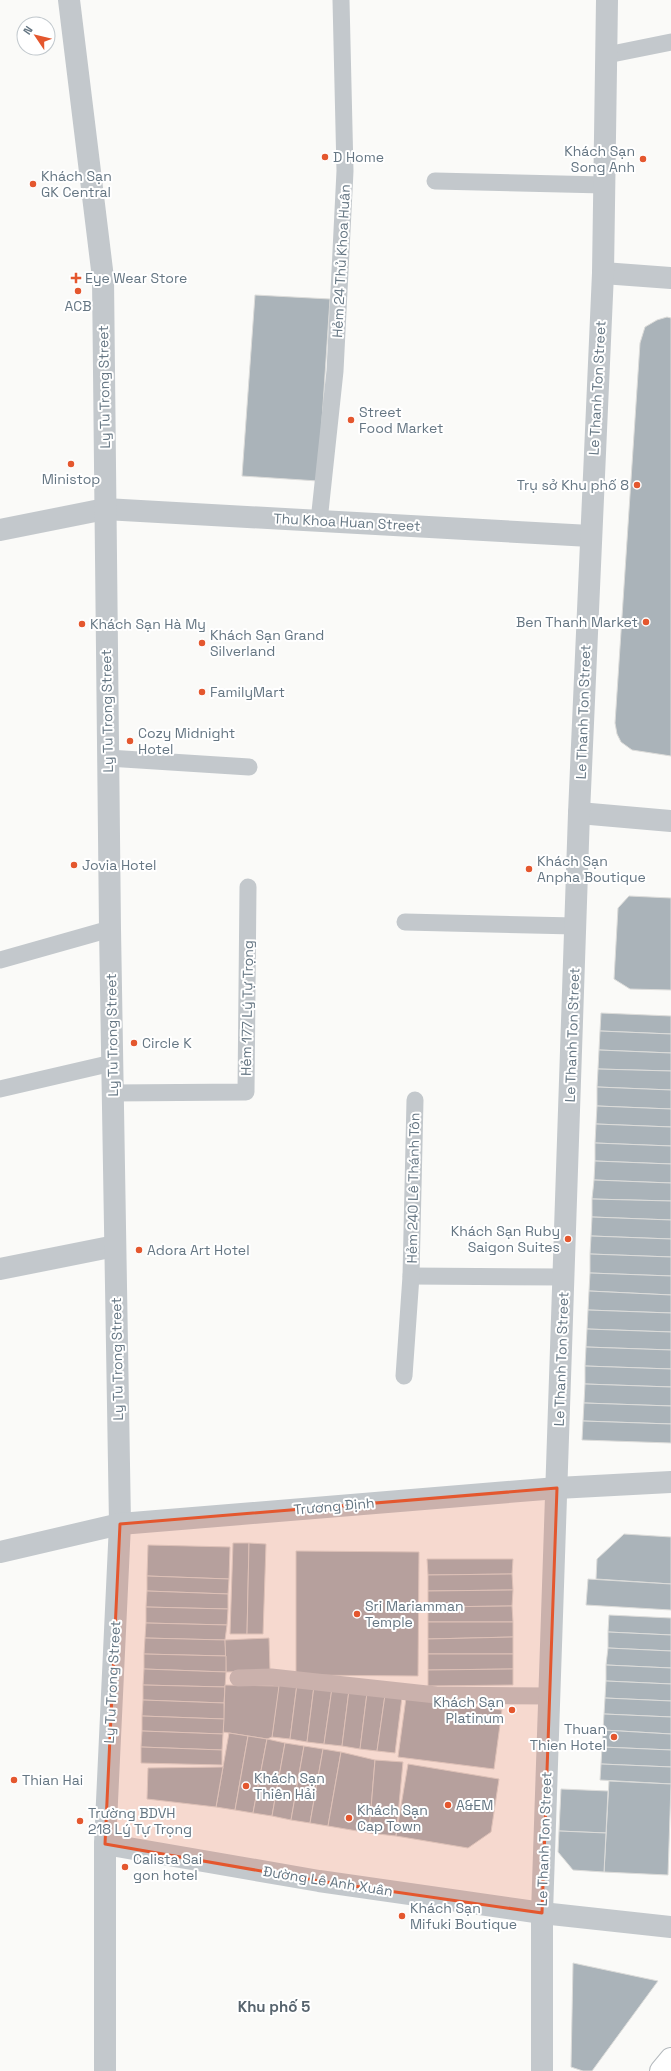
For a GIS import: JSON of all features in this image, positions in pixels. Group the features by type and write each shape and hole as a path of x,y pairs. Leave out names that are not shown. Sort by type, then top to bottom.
{"main road":[{"path":"661,2071 671,2059"}],"street":[{"name":"Ly Tu Trong Street","path":"69,0 103,278 112,1093 120,1524 105,1844 104,2071"},
{"name":"Le Thanh Ton Street","path":"542,2071 542,1913 579,813 590,536 603,273 607,0"},
{"path":"603,273 671,278"},
{"name":"Thu Khoa Huan Street","path":"0,530 105,509 590,536"},
{"path":"579,813 671,821"},
{"path":"0,1269 115,1246"},
{"name":"Trương Định","path":"0,1552 120,1524 557,1488 671,1482"},
{"name":"Đường Lê Anh Xuân","path":"105,1844 319,1881 542,1913 671,1927"}],"lane":[{"name":"Hẻm 24 Thủ Khoa Huân","path":"319,521 335,371 345,171 341,0"},
{"path":"606,55 671,42"},
{"path":"435,181 604,185"},
{"path":"108,758 250,768"},
{"name":"Hẻm 177 Lý Tự Trọng","path":"112,1093 246,1092 248,887"},
{"path":"405,922 575,926"},
{"path":"0,960 110,929"},
{"path":"0,1089 112,1063"},
{"name":"Hẻm 240 Lê Thánh Tôn","path":"404,1376 411,1276 416,1100"},
{"name":"Hẻm 240 Lê Thánh Tôn","path":"411,1276 564,1277"},
{"path":"238,1678 271,1676 436,1695 549,1696"}],"highlighted area":[{"path":"557,1488 542,1913 319,1881 105,1844 120,1524"}],"building":[{"name":"Street Food Market","path":"255,295 330,299 318,481 242,476"},
{"name":"Ben Thanh Market","path":"667,317 671,318 671,756 632,750 621,742 617,734 615,723 640,343 645,327 657,320"},
{"path":"629,896 671,898 671,990 630,989 614,979 618,908"},
{"path":"601,1013 671,1016 671,1034 600,1031"},
{"path":"600,1031 671,1034 671,1053 599,1050"},
{"path":"599,1050 671,1053 671,1071 598,1069"},
{"path":"598,1069 671,1071 671,1090 597,1087"},
{"path":"597,1087 671,1090 671,1109 597,1106"},
{"path":"597,1106 671,1109 671,1127 596,1124"},
{"path":"596,1124 671,1127 671,1146 595,1143"},
{"path":"595,1143 671,1146 671,1164 595,1161"},
{"path":"595,1161 671,1164 671,1183 594,1180"},
{"path":"594,1180 671,1183 671,1201 592,1199"},
{"path":"592,1199 671,1201 671,1220 592,1217"},
{"path":"592,1217 671,1220 671,1239 591,1236"},
{"path":"591,1236 671,1239 671,1257 590,1254"},
{"path":"590,1254 671,1257 671,1276 590,1273"},
{"path":"590,1273 671,1276 671,1295 589,1291"},
{"path":"589,1291 671,1295 671,1313 588,1310"},
{"path":"588,1310 671,1313 671,1332 587,1329"},
{"path":"587,1329 671,1332 671,1350 586,1347"},
{"path":"586,1347 671,1350 671,1369 585,1366"},
{"path":"585,1366 671,1369 671,1387 585,1384"},
{"path":"585,1384 671,1387 671,1406 584,1403"},
{"path":"584,1403 671,1406 671,1424 583,1421"},
{"path":"583,1421 671,1424 671,1443 582,1440"},
{"path":"624,1534 671,1537 671,1584 596,1579 597,1559"},
{"path":"233,1543 249,1543 247,1634 230,1634"},
{"path":"249,1543 266,1544 263,1634 247,1634"},
{"path":"148,1545 230,1547 229,1579 147,1576"},
{"name":"Sri Mariamman Temple","path":"296,1551 419,1552 418,1676 296,1675"},
{"path":"427,1559 513,1559 512,1574 428,1575"},
{"path":"512,1574 513,1590 428,1591 428,1575"},
{"path":"147,1576 229,1579 228,1594 147,1591"},
{"path":"588,1579 671,1584 671,1610 586,1605"},
{"path":"513,1590 512,1606 428,1607 428,1591"},
{"path":"147,1591 228,1594 228,1609 146,1607"},
{"path":"512,1606 513,1622 428,1622 428,1607"},
{"path":"146,1607 228,1609 227,1625 146,1623"},
{"path":"609,1615 671,1618 671,1635 608,1632"},
{"path":"428,1622 513,1622 513,1637 428,1639"},
{"path":"146,1623 227,1625 225,1640 145,1638"},
{"path":"608,1632 671,1635 671,1651 608,1648"},
{"path":"513,1637 513,1654 428,1654 428,1639"},
{"path":"145,1638 225,1640 226,1656 144,1654"},
{"path":"269,1638 270,1671 226,1672 225,1640"},
{"path":"608,1648 671,1651 671,1668 606,1665"},
{"path":"144,1654 226,1656 226,1672 144,1669"},
{"path":"428,1654 513,1654 513,1669 428,1670"},
{"path":"606,1665 671,1668 671,1684 606,1681"},
{"path":"144,1669 226,1672 225,1687 143,1685"},
{"path":"513,1669 513,1685 428,1686 428,1670"},
{"path":"606,1681 671,1684 671,1701 605,1698"},
{"path":"279,1682 297,1684 290,1739 272,1737"},
{"path":"297,1684 314,1686 307,1742 290,1739"},
{"path":"143,1685 225,1687 224,1703 143,1700"},
{"path":"225,1685 279,1686 272,1737 267,1739 223,1732"},
{"path":"314,1686 332,1688 324,1744 307,1742"},
{"path":"332,1688 349,1690 342,1746 324,1744"},
{"path":"349,1690 367,1693 360,1749 342,1746"},
{"path":"367,1693 385,1695 377,1751 360,1749"},
{"path":"385,1695 402,1697 395,1753 377,1751"},
{"path":"406,1698 502,1710 494,1769 398,1757"},
{"path":"605,1698 671,1701 671,1717 604,1714"},
{"path":"143,1700 224,1703 224,1719 142,1716"},
{"path":"604,1714 671,1717 671,1734 603,1730"},
{"path":"142,1716 224,1719 223,1734 142,1731"},
{"path":"603,1730 671,1734 671,1750 602,1747"},
{"path":"142,1731 223,1734 222,1750 141,1747"},
{"path":"229,1733 248,1736 235,1810 216,1807"},
{"path":"248,1736 267,1739 253,1813 235,1810"},
{"path":"267,1739 285,1743 272,1816 253,1813"},
{"path":"285,1743 304,1746 291,1820 272,1816"},
{"path":"304,1746 323,1749 310,1823 291,1820"},
{"path":"141,1747 222,1750 222,1765 141,1763"},
{"path":"602,1747 671,1750 671,1767 601,1764"},
{"path":"323,1749 341,1752 328,1826 310,1823"},
{"path":"341,1752 375,1760 369,1833 328,1826"},
{"path":"375,1760 403,1762 396,1836 369,1833"},
{"name":"A&EM","path":"408,1764 499,1779 491,1832 468,1848 396,1836"},
{"path":"601,1764 671,1767 671,1784 600,1780"},
{"path":"223,1767 216,1807 147,1799 148,1768"},
{"path":"609,1781 671,1784 668,1875 604,1872"},
{"path":"561,1789 608,1791 606,1833 559,1831"},
{"path":"559,1831 606,1833 604,1872 573,1870 558,1852"},
{"path":"573,1963 658,1981 592,2071 583,2071 571,2067"}],"place":[{"name":"D Home","path":"325,157"},
{"name":"Khách Sạn Song Anh","path":"643,159"},
{"name":"Khách Sạn GK Central","path":"33,184"},
{"name":"Eye Wear Store","path":"76,278"},
{"name":"ACB","path":"78,291"},
{"name":"Street Food Market","path":"351,420"},
{"name":"Ministop","path":"71,464"},
{"name":"Trụ sở Khu phố 8","path":"637,485"},
{"name":"Ben Thanh Market","path":"646,622"},
{"name":"Khách Sạn Hà My","path":"82,624"},
{"name":"Khách Sạn Grand Silverland","path":"202,643"},
{"name":"FamilyMart","path":"202,692"},
{"name":"Cozy Midnight Hotel","path":"130,741"},
{"name":"Jovia Hotel","path":"74,865"},
{"name":"Khách Sạn Anpha Boutique","path":"529,869"},
{"name":"Circle K","path":"134,1043"},
{"name":"Khách Sạn Ruby Saigon Suites","path":"568,1239"},
{"name":"Adora Art Hotel","path":"139,1250"},
{"name":"Sri Mariamman Temple","path":"357,1614"},
{"name":"Khách Sạn Platinum","path":"512,1710"},
{"name":"Thuan Thien Hotel","path":"614,1737"},
{"name":"Thian Hai","path":"14,1780"},
{"name":"Khách Sạn Thiên Hải","path":"246,1786"},
{"name":"A&EM","path":"448,1805"},
{"name":"Khách Sạn Cap Town","path":"349,1818"},
{"name":"Trường BDVH 218 Lý Tự Trọng","path":"80,1821"},
{"name":"Calista Sai gon hotel","path":"125,1867"},
{"name":"Khách Sạn Mifuki Boutique","path":"402,1916"}],"district":[{"name":"Khu phố 5","path":"274,2006"}]}
